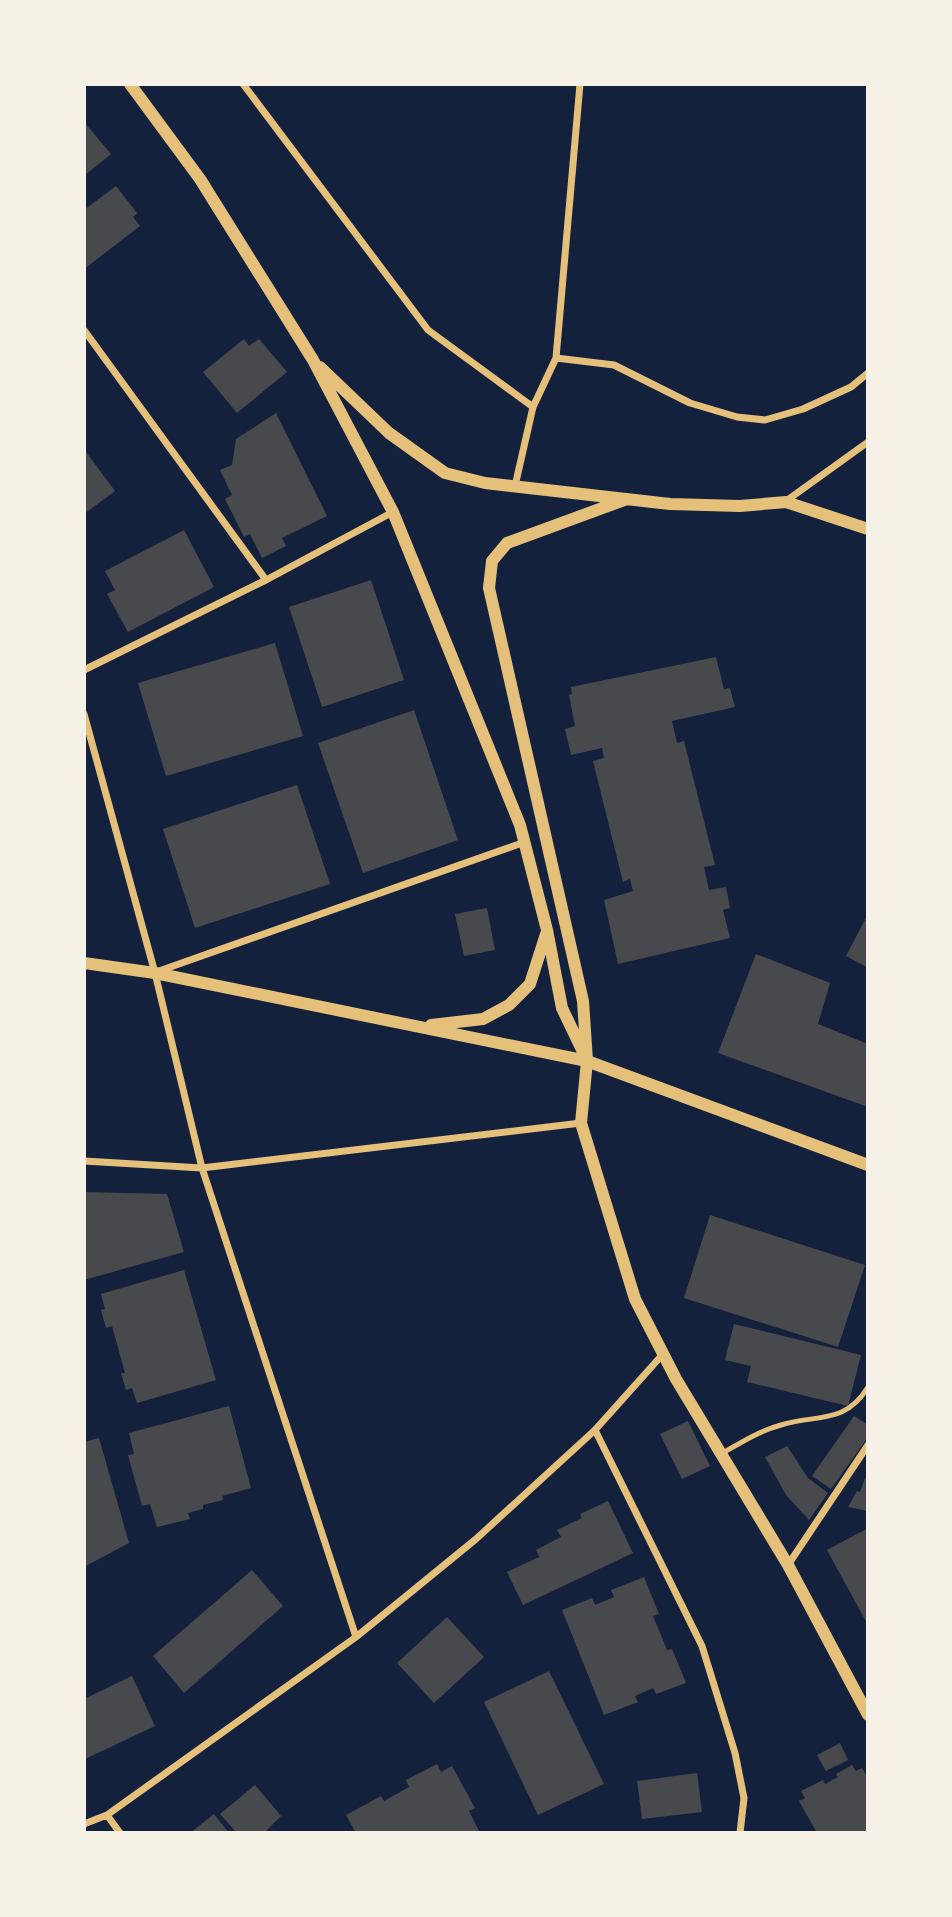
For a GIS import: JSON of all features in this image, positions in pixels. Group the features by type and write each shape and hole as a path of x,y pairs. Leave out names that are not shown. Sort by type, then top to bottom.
{"street":[{"path":"130,84 200,179 313,359 393,512 520,825 547,930 562,1008 587,1061"},
{"path":"243,84 428,330 533,407"},
{"path":"515,486 533,407 556,358 580,84"},
{"path":"84,330 266,580"},
{"path":"556,358 614,365 690,403 737,417 765,420 803,409 851,387 868,373"},
{"path":"313,359 389,433 445,473 485,483 670,504 740,506 786,502 868,529"},
{"path":"786,502 868,442"},
{"path":"627,499 508,543 492,561 489,588 583,1001 587,1061 581,1123 635,1299 663,1354 788,1565 868,1715"},
{"path":"84,670 266,580 393,512"},
{"path":"84,714 155,973 202,1168 356,1637"},
{"path":"155,973 525,842"},
{"path":"417,1026 484,1019 509,1005 530,984 547,930"},
{"path":"84,963 155,973 587,1061 868,1165"},
{"path":"84,1161 202,1168 581,1123"},
{"path":"84,1824 107,1815 356,1637 476,1539 596,1430 663,1354"},
{"path":"596,1430 702,1646 735,1753 744,1798 740,1833"},
{"path":"788,1565 868,1446"},
{"path":"107,1815 120,1833"}],"lane":[{"path":"721,1454 750,1437 781,1424 832,1417 847,1410 861,1398 868,1387"}],"building":[{"path":"84,122 111,154 84,176"},
{"path":"116,186 137,213 133,217 140,226 84,269 84,210"},
{"path":"244,339 249,346 259,339 287,372 237,413 203,372"},
{"path":"276,413 327,516 282,538 286,546 262,558 250,534 244,537 225,499 232,495 220,470 232,465 236,439"},
{"path":"86,452 115,491 84,514 84,453"},
{"path":"184,530 214,587 128,632 107,594 115,590 105,571"},
{"path":"371,580 404,680 322,707 289,607"},
{"path":"275,643 303,736 166,776 138,683"},
{"path":"716,657 724,689 730,688 735,707 672,721 677,743 684,741 715,865 704,867 709,890 726,887 730,908 723,910 730,938 618,964 604,900 633,891 630,879 623,882 593,761 604,758 602,748 571,755 565,729 575,726 569,695 572,694 571,687"},
{"path":"414,710 458,840 363,873 318,743"},
{"path":"297,785 330,884 195,928 163,829"},
{"path":"487,908 495,950 464,956 455,914"},
{"path":"868,914 868,968 846,956"},
{"path":"756,954 830,983 818,1024 868,1044 868,1107 718,1053"},
{"path":"84,1192 167,1194 184,1252 84,1280"},
{"path":"710,1215 865,1265 838,1347 684,1298"},
{"path":"184,1270 216,1380 137,1403 132,1388 126,1390 121,1373 125,1373 112,1326 106,1328 101,1310 105,1309 101,1294"},
{"path":"734,1324 861,1355 848,1406 747,1382 751,1366 725,1360"},
{"path":"229,1406 251,1488 222,1496 223,1500 203,1505 203,1509 188,1513 190,1519 157,1527 150,1504 142,1506 128,1455 134,1454 129,1433"},
{"path":"854,1416 868,1425 868,1437 831,1489 812,1476"},
{"path":"688,1421 710,1466 682,1479 660,1434"},
{"path":"99,1438 129,1543 84,1567 84,1442"},
{"path":"787,1446 808,1478 828,1493 809,1520 786,1495 765,1457"},
{"path":"865,1478 868,1479 868,1511 848,1507 857,1491 860,1492"},
{"path":"608,1501 633,1553 523,1605 507,1572 539,1557 536,1550 561,1537 557,1530 582,1518 580,1514"},
{"path":"868,1528 868,1625 827,1550"},
{"path":"252,1570 283,1606 184,1693 153,1656"},
{"path":"644,1577 659,1614 653,1616 667,1650 672,1649 686,1683 656,1694 653,1688 635,1696 638,1702 604,1715 562,1610 592,1598 595,1605 614,1597 611,1590"},
{"path":"447,1617 484,1657 434,1703 397,1663"},
{"path":"549,1671 604,1784 538,1815 484,1702"},
{"path":"132,1676 155,1726 85,1759 84,1699"},
{"path":"840,1743 848,1760 826,1771 817,1755"},
{"path":"437,1764 441,1772 452,1766 475,1808 469,1811 480,1833 356,1833 346,1815 381,1796 384,1801 409,1787 406,1780"},
{"path":"852,1765 856,1771 862,1768 868,1778 868,1833 817,1833 799,1801 805,1798 801,1791 823,1780 825,1784"},
{"path":"697,1773 702,1812 642,1819 637,1781"},
{"path":"255,1785 281,1816 264,1833 237,1833 220,1814"},
{"path":"214,1814 229,1833 190,1833"}]}
